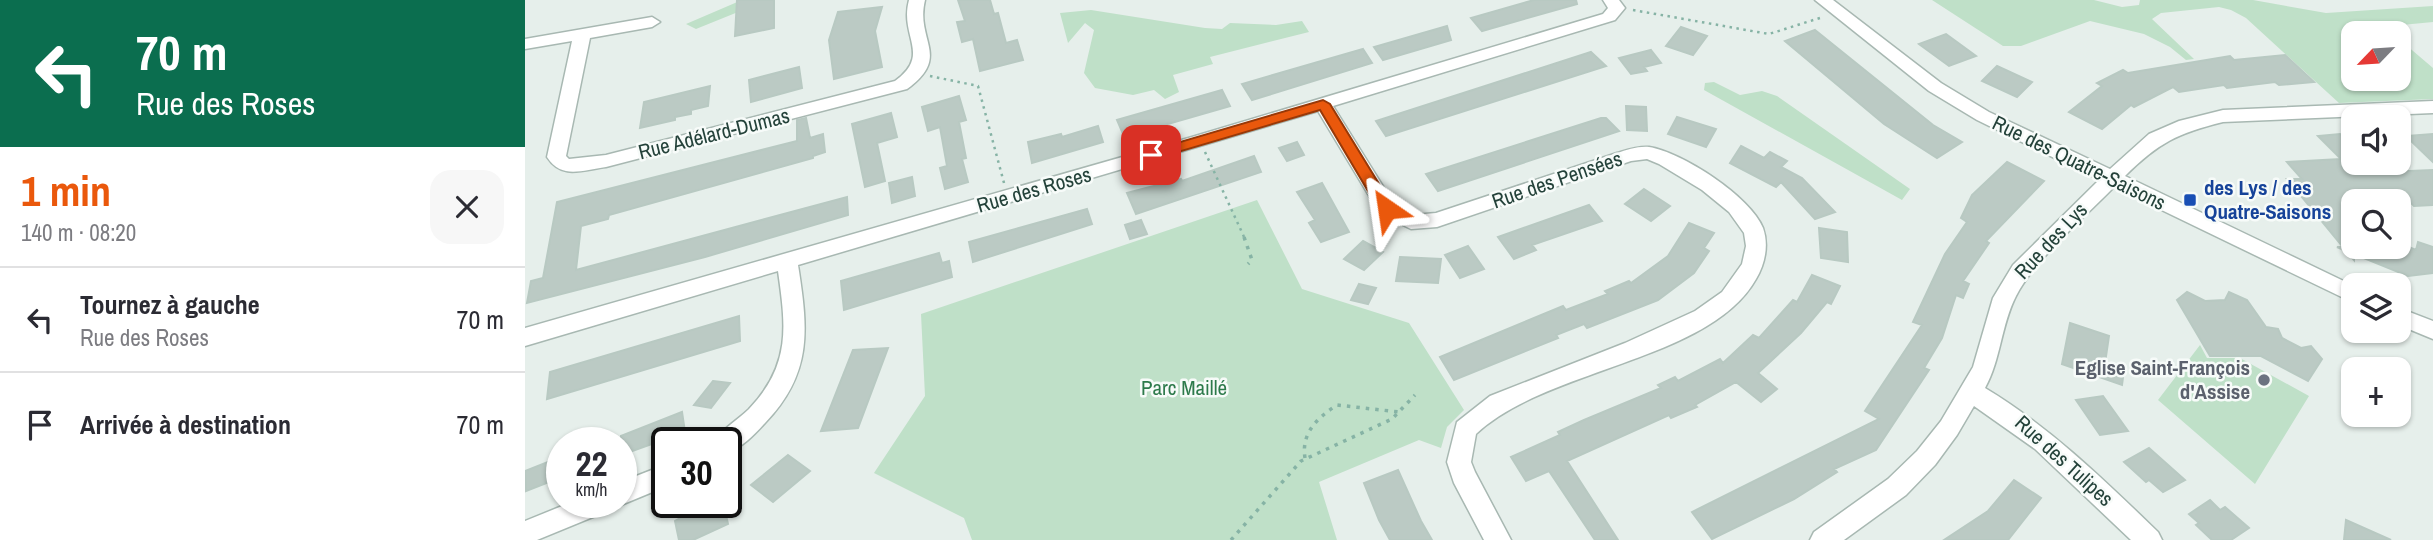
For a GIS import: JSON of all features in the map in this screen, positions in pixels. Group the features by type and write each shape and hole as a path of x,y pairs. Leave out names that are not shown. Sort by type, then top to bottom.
{"street":[{"path":"916,0 912,11 923,58 918,74"},
{"name":"Rue des Quatre-Saisons","path":"1823,0 1956,100 2112,179 2341,289"},
{"name":"Rue des Roses","path":"525,337 1199,141 1598,20 1615,13 1614,4"},
{"path":"525,44 652,22"},
{"name":"Rue Adélard-Dumas","path":"582,34 556,157 565,166 605,161 886,90 901,85 918,74"},
{"name":"Rue des Pensées","path":"1323,104 1387,209 1411,222 1437,220 1624,157 1644,153 1656,155 1714,189 1732,202 1751,223 1757,251 1745,280 1731,296 1710,311 1654,340 1499,402 1465,429 1459,462 1463,475 1498,540"},
{"name":"Rue des Lys","path":"1826,539 1897,487 1926,458 1984,369 1999,313 2011,284 2020,271 2156,138 2202,120 2282,112 2433,107"},
{"path":"742,429 754,419 786,373 795,346 787,262"},
{"path":"2411,321 2433,330"},
{"name":"Rue des Tulipes","path":"1971,392 2010,414 2044,440 2149,540"},
{"path":"525,533 562,518"}],"path":[{"path":"1614,4 1769,34 1839,12"},
{"path":"918,74 974,83 978,86 1007,197"},
{"path":"1199,141 1249,247 1252,260 1248,264"},
{"path":"1231,540 1252,520 1291,469 1305,458 1375,428 1399,412 1415,396"},
{"path":"1305,458 1301,445 1304,435 1337,405 1399,412"}],"green space":[{"path":"742,0 765,1 696,29 686,24"},
{"path":"1932,0 2094,0 2122,7 2139,5 2140,0 2253,0 2326,13 2433,6 2433,22 2411,24 2411,21 2341,21 2341,91 2411,91 2411,49 2433,68 2433,99 2339,103 2246,18 2219,7 2161,13 2152,19 2194,59 2186,60 2170,47 2144,34 2090,21 2021,46 2003,46"},
{"path":"1091,10 1222,29 1230,23 1276,25 1302,21 1309,32 1210,57 1213,64 1173,75 1179,92 1165,99 1154,90 1133,95 1095,88 1084,73 1094,30 1085,23 1068,43 1060,13"},
{"path":"1714,82 1740,95 1762,91 1777,96 1910,189 1902,200 1704,90 1705,83"},
{"name":"Parc Maillé","path":"1257,200 1302,289 1409,323 1464,410 1447,427 1441,448 1419,440 1319,482 1337,540 972,540 964,518 874,473 925,396 921,314"},
{"path":"2200,345 2207,358 2240,358 2309,396 2255,484 2158,400"}],"building":[{"path":"737,0 774,0 774,28 735,36"},
{"path":"958,0 990,0 994,14 998,13 1006,43 1017,40 1023,60 980,71 973,39 962,42 957,22 965,21"},
{"path":"1534,0 1576,0 1577,4 1482,31 1471,18"},
{"path":"882,7 875,31 882,67 834,79 829,40 838,12"},
{"path":"1447,26 1451,40 1383,60 1374,47"},
{"path":"1681,27 1707,36 1693,55 1666,46"},
{"path":"1815,30 1933,125 1962,142 1937,158 1884,124 1785,41"},
{"path":"1946,34 1976,56 1949,66 1919,44"},
{"path":"1363,49 1372,63 1252,100 1242,84"},
{"path":"1651,50 1661,63 1644,67 1647,71 1631,74 1619,58"},
{"path":"1591,52 1606,66 1386,136 1376,121"},
{"path":"2285,55 2314,82 2279,85 2275,82 2227,88 2224,85 2179,92 2173,87 2134,107 2131,105 2102,129 2069,112 2102,86 2097,83 2123,70 2128,73 2230,56 2234,60"},
{"path":"1997,66 2032,82 2017,97 1982,81"},
{"path":"799,67 802,88 751,102 749,80"},
{"path":"710,86 708,106 691,110 691,114 675,117 675,120 640,128 644,102"},
{"path":"1222,90 1230,106 1133,134 1132,131 1123,134 1117,120"},
{"path":"959,96 966,120 959,122 966,158 962,159 968,182 945,189 940,168 947,166 940,127 928,131 922,107"},
{"path":"1626,106 1646,107 1647,131 1627,130"},
{"path":"891,113 897,137 877,143 885,181 865,187 852,124"},
{"path":"1677,117 1716,129 1706,147 1668,134"},
{"path":"806,118 810,138 823,134 825,152 813,158 609,215 608,219 581,226 576,270 847,197 848,215 705,257 527,303 531,281 543,278 557,202 797,141 797,120"},
{"path":"1606,118 1619,131 1438,191 1426,174"},
{"path":"1098,126 1103,142 1032,163 1028,142 1061,134 1062,137"},
{"path":"2340,134 2341,159 2318,136"},
{"path":"2433,134 2433,162 2411,141 2411,136"},
{"path":"1297,142 1304,155 1287,161 1279,148"},
{"path":"1741,146 1764,158 1770,152 1787,161 1781,167 1802,178 1835,212 1815,219 1781,182 1776,187 1730,163"},
{"path":"1254,156 1261,172 1136,214 1127,193 1181,179 1182,181"},
{"path":"2341,159 2341,175 2411,175 2411,171 2433,170 2433,205 2414,206 2411,203 2411,189 2341,189 2341,245 2287,179 2302,179 2287,162"},
{"path":"2007,162 2044,181 1986,241 1989,243 1963,281 1969,284 1963,298 1956,295 1942,338 1924,368 1929,370 1876,450 1834,469 1837,472 1794,499 1712,539 1692,512 1879,419 1865,411 1922,325 1913,322 1945,254 1967,222 1961,218 1972,195"},
{"path":"912,177 915,196 892,203 889,183"},
{"path":"1322,183 1349,232 1321,242 1309,223 1315,220 1297,192"},
{"path":"1644,189 1670,206 1651,221 1625,204"},
{"path":"1589,205 1602,221 1532,245 1536,250 1514,259 1498,237"},
{"path":"1087,209 1092,224 973,262 969,242"},
{"path":"1141,220 1147,234 1130,239 1125,225"},
{"path":"1689,223 1714,233 1704,248 1709,251 1694,273 1658,300 1587,328 1584,324 1556,335 1558,338 1454,380 1440,357 1563,306 1566,310 1608,294 1605,291 1629,281 1631,283 1668,256"},
{"path":"1819,228 1847,232 1848,262 1821,258"},
{"path":"1363,241 1383,252 1364,270 1344,259"},
{"path":"2418,242 2433,247 2433,273 2411,276 2411,273 2401,273 2366,259 2411,259 2411,248 2416,250"},
{"path":"1468,246 1484,269 1460,278 1445,255"},
{"path":"939,253 942,263 949,261 952,277 844,310 841,281"},
{"path":"1400,257 1441,259 1438,283 1396,281"},
{"path":"1812,275 1840,286 1831,304 1827,302 1801,333 1758,373 1777,389 1761,402 1736,382 1695,405 1697,407 1671,418 1669,415 1567,461 1618,540 1595,540 1549,471 1526,481 1511,457 1560,435 1558,432 1584,420 1661,388 1658,385 1675,377 1678,381 1720,359 1723,363 1753,335 1759,338 1793,300 1797,302"},
{"path":"1359,284 1376,288 1368,304 1351,300"},
{"path":"2187,292 2205,301 2225,300 2229,292 2247,300 2266,327 2278,329 2282,338 2301,348 2311,346 2322,359 2308,381 2261,356 2210,356 2177,300"},
{"path":"739,316 740,341 547,399 550,372"},
{"path":"2070,323 2109,336 2105,363 2124,370 2122,385 2062,364"},
{"path":"888,348 858,428 821,431 853,350"},
{"path":"713,381 730,383 711,408 694,405"},
{"path":"2103,396 2128,431 2100,435 2076,400"},
{"path":"682,412 684,427 651,427 651,444 637,449 637,430"},
{"path":"2149,448 2185,480 2163,492 2149,480 2146,482 2124,462"},
{"path":"788,455 810,471 773,502 751,485"},
{"path":"546,463 546,483 526,491 525,471"},
{"path":"1398,470 1432,540 1390,540 1379,520 1364,483"},
{"path":"2014,480 2041,498 2008,540 1944,540 1988,511"},
{"path":"2210,500 2220,510 2225,507 2249,528 2231,540 2212,540 2189,514"},
{"path":"680,518 727,518 728,524 693,540 679,540 675,521"},
{"path":"2346,520 2391,540 2344,540"}],"place":[{"name":"des Lys / des Quatre-Saisons","path":"2190,200"},
{"name":"Eglise Saint-François d'Assise","path":"2264,380"}],"route":[{"path":"1151,155 1323,104 1387,209"}]}
